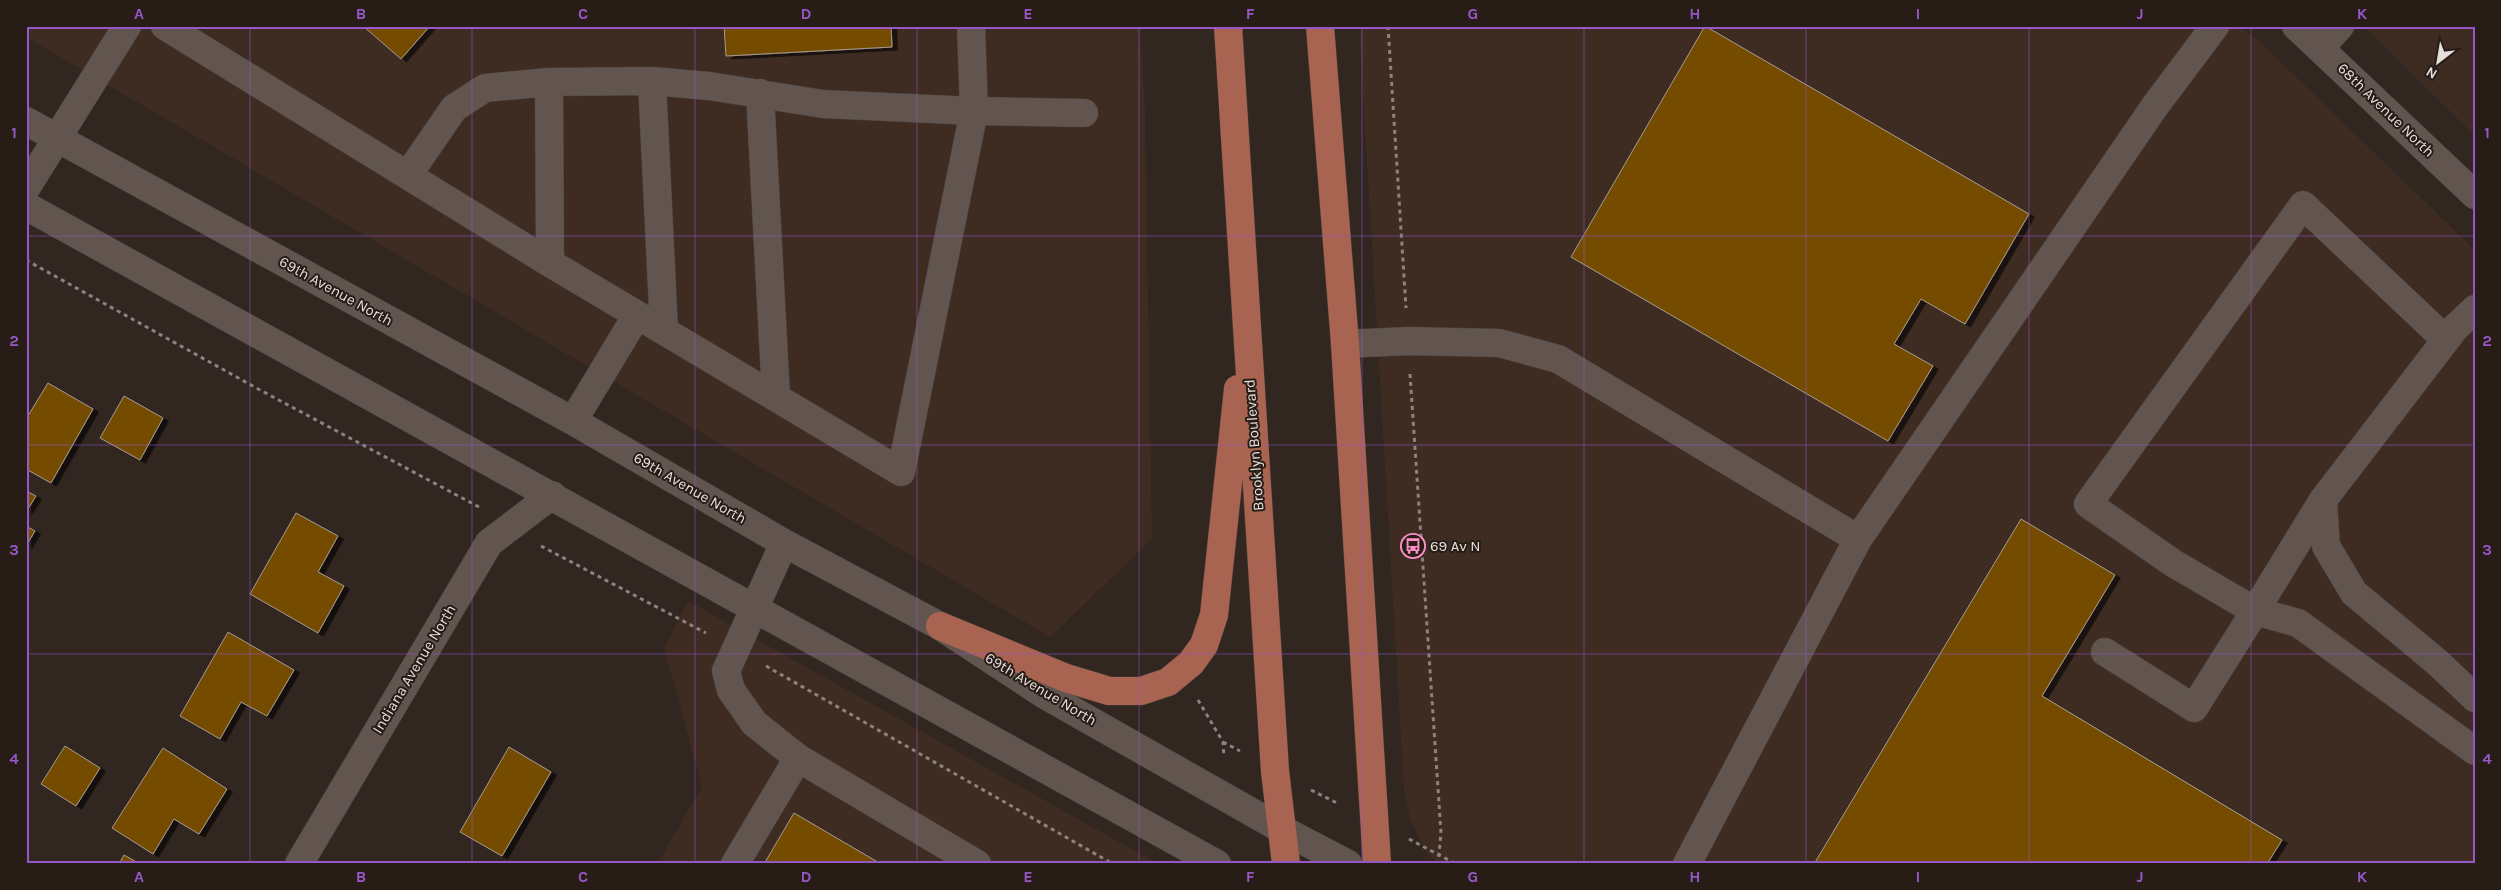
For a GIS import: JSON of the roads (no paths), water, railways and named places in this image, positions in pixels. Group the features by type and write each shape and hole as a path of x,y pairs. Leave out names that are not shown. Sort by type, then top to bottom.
{"main road":[{"name":"Brooklyn Boulevard","path":"1228,26 1275,771 1286,864"},
{"path":"1320,26 1345,344 1377,864"},
{"path":"940,626 1066,678 1109,691 1141,691 1168,682 1191,663 1204,645 1214,615 1246,318"}],"street":[{"path":"26,188 127,26"},
{"path":"165,26 550,263 901,472 974,112 971,26"},
{"path":"1687,864 1858,539 2150,114 2215,26"},
{"name":"68th Avenue North","path":"2296,26 2475,195"},
{"path":"2320,48 2340,26"},
{"path":"408,175 454,108 485,88 549,82 652,81 760,93 822,104 974,112 1084,114"},
{"path":"652,81 664,330"},
{"path":"549,82 550,263"},
{"path":"760,93 776,397"},
{"name":"69th Avenue North","path":"26,121 573,421 784,543 940,626 1045,695 1283,830 1348,864"},
{"path":"2446,340 2303,205 2088,504 2174,563 2255,611 2298,623 2466,744 2475,708"},
{"path":"26,206 1217,864"},
{"path":"2106,652 2194,708 2323,500 2446,340 2475,310"},
{"path":"573,421 637,314"},
{"path":"1345,344 1408,341 1499,343 1558,359 1858,539"},
{"name":"Indiana Avenue North","path":"299,864 489,543 552,495"},
{"path":"2323,500 2326,546 2354,593 2437,662 2475,698"},
{"path":"784,543 726,671 731,690 754,723 798,758 977,864"},
{"path":"734,864 798,758"}],"place":[{"name":"69 Av N","path":"1413,546"}]}
